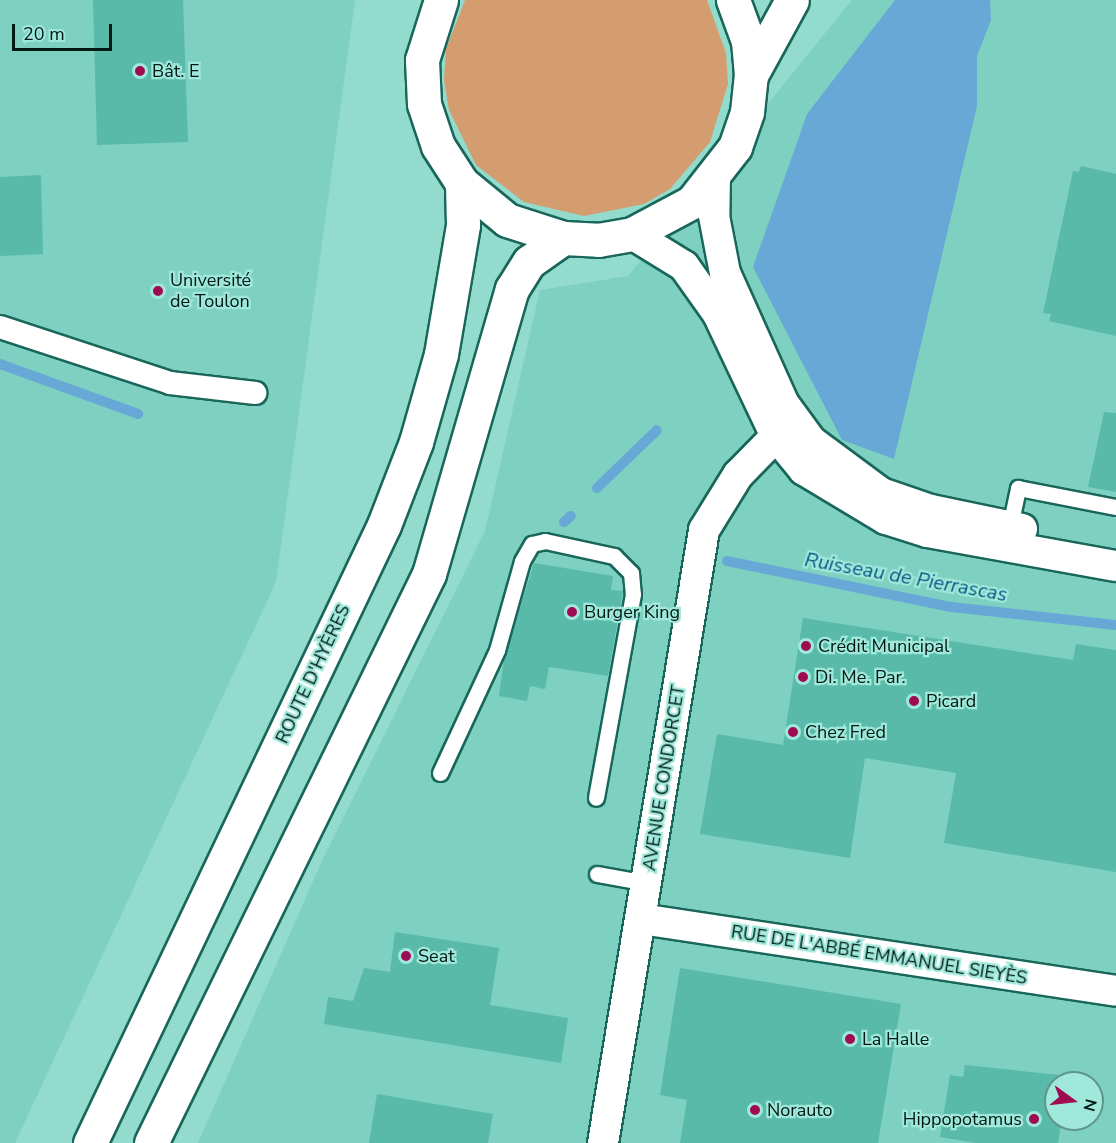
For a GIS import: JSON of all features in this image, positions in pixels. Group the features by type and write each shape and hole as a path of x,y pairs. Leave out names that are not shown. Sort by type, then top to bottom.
{"main road":[{"path":"441,0 423,60 424,104 438,146 462,183 507,220 563,238 598,240 632,234 692,202 715,177 735,147 744,121 751,75 748,40 733,0"},
{"path":"751,75 792,0"},
{"name":"ROUTE D'HYÈRES","path":"90,1143 384,525 416,442 441,354 463,225 462,183"},
{"path":"150,1143 429,574 512,289 529,262 563,238"}],"street":[{"path":"715,177 715,226 725,273 784,404 811,441 881,493 931,510 1116,547"},
{"path":"632,234 684,266 718,314 776,436 804,470 886,519 927,532 1116,566"},
{"path":"0,327 170,383 255,393"},
{"name":"AVENUE CONDORCET","path":"603,1143 704,530 738,475 776,436"},
{"name":"RUE DE L'ABBÉ EMMANUEL SIEYÈS","path":"641,919 1116,992"}],"lane":[{"path":"1010,526 1018,488 1116,507"},
{"path":"440,773 497,650 522,561 532,544 545,541 614,556 631,573 633,594 596,798"},
{"path":"597,874 647,883"}],"shaded area":[{"name":"Université de Toulon","path":"0,0 355,0 276,582 15,1143 0,1143"},
{"path":"465,0 707,0 726,53 728,84 710,142 670,189 644,204 584,216 524,202 476,165 449,110 444,80 446,49"},
{"path":"852,0 1116,0 1116,1143 198,1143 321,863 485,531 540,290 628,276"}],"water":[{"path":"895,0 990,0 991,20 977,56 977,106 894,459 842,440 753,267 807,114"}],"building":[{"name":"Bât. E","path":"93,0 183,0 188,142 97,145"},
{"path":"1081,166 1116,174 1116,336 1049,321 1051,314 1043,313 1073,171 1079,172"},
{"path":"41,175 43,254 0,256 0,177"},
{"path":"1104,412 1116,413 1116,492 1088,487"},
{"path":"534,563 613,576 611,590 623,591 608,676 549,667 545,689 530,686 527,701 499,696 504,659"},
{"path":"803,618 1073,660 1076,644 1116,650 1116,872 944,843 956,773 865,758 850,858 700,834 717,734 783,745"},
{"path":"395,932 499,948 490,1005 568,1018 561,1063 324,1024 328,997 353,1001 364,968 390,972"},
{"path":"680,968 901,1004 878,1143 680,1143 687,1100 660,1095"},
{"path":"965,1065 1044,1073 1044,1131 1060,1131 1058,1143 976,1143 940,1137 950,1075 963,1077"},
{"path":"377,1094 493,1114 488,1143 369,1143"}],"waterway":[{"name":"Ruisseau de Pierrascas","path":"0,364 138,414"},
{"path":"597,488 657,430"},
{"name":"Ruisseau de Pierrascas","path":"564,522 571,516"},
{"name":"Ruisseau de Pierrascas","path":"727,561 951,607 1116,625"}],"place":[{"name":"Bât. E","path":"140,71"},
{"name":"Université de Toulon","path":"158,291"},
{"name":"Burger King","path":"572,612"},
{"name":"Crédit Municipal","path":"806,646"},
{"name":"Di. Me. Par.","path":"803,677"},
{"name":"Picard","path":"914,701"},
{"name":"Chez Fred","path":"793,732"},
{"name":"Seat","path":"406,956"},
{"name":"La Halle","path":"850,1039"},
{"name":"Norauto","path":"755,1110"},
{"name":"Hippopotamus","path":"1034,1119"}]}
